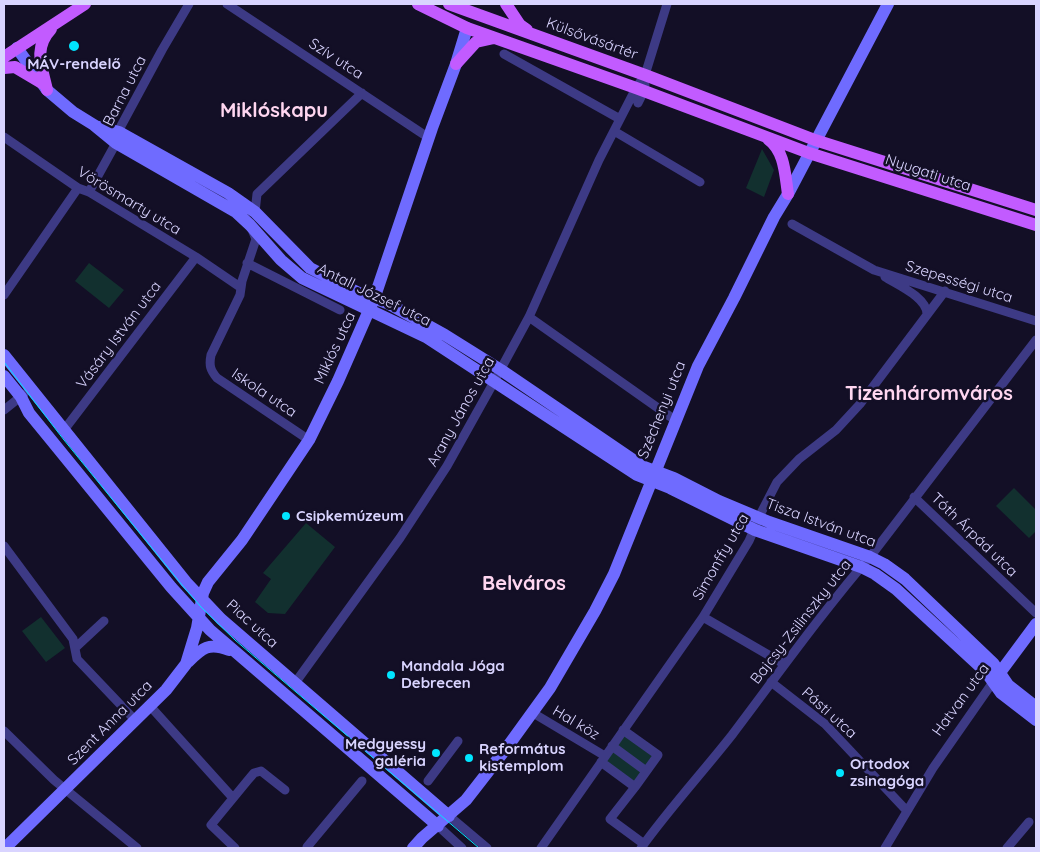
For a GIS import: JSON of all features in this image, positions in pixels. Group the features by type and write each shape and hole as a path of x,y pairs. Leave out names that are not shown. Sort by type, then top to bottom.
{"main road":[{"path":"4,57 85,4"},
{"name":"Külsővásártér","path":"418,4 467,28 640,89 809,152"},
{"name":"Külsővásártér","path":"449,4 467,7 537,37 645,75 815,140"},
{"path":"506,4 520,25 537,37"},
{"path":"436,12 452,14 467,7"},
{"path":"467,7 462,20 467,28"},
{"path":"45,87 40,62 41,44 58,22"},
{"path":"456,64 476,42 495,38"},
{"path":"4,68 14,67 45,87"},
{"path":"759,134 773,143 780,154 788,194"},
{"name":"Nyugati utca","path":"815,140 1036,210"},
{"name":"Nyugati utca","path":"809,152 1036,225"}],"street":[{"name":"Barna utca","path":"88,192 117,138 121,126 189,4"},
{"name":"Szív utca","path":"227,4 429,138"},
{"path":"638,103 640,89 667,4"},
{"name":"Széchenyi utca","path":"413,848 466,800 550,688 610,581 698,366 774,217 888,4"},
{"name":"Miklós utca","path":"198,595 242,540 309,440 338,381 372,304 467,28"},
{"name":"Antall József utca","path":"17,48 45,87 73,112 236,212 281,260 306,281 372,304 389,304 427,324 501,370 653,475"},
{"path":"504,54 620,119"},
{"path":"640,89 614,131 700,182"},
{"path":"254,212 257,194 362,93"},
{"name":"Arany János utca","path":"295,684 400,538 447,466 529,317 599,160 614,131"},
{"name":"Antall József utca","path":"117,138 228,192 254,212 310,268 426,337 637,475 653,475"},
{"name":"Vörösmarty utca","path":"5,142 78,188 88,192 196,257 240,287"},
{"path":"4,295 78,188"},
{"name":"Szepességi utca","path":"792,224 874,270 920,299 925,304 927,315"},
{"path":"240,287 256,239 250,225"},
{"path":"248,260 256,252 266,250 281,260"},
{"name":"Vásáry István utca","path":"64,430 196,257"},
{"name":"Antall József utca","path":"248,260 340,310"},
{"name":"Szepességi utca","path":"874,270 1036,321"},
{"name":"Iskola utca","path":"240,287 240,296 211,355 209,363 211,370 217,378 309,440"},
{"name":"Simonffy utca","path":"623,730 703,616 757,524 777,482 799,459 836,430 860,404 945,291"},
{"path":"529,317 675,420"},
{"name":"Bajcsy-Zsilinszky utca","path":"642,846 730,737 784,664 870,557 914,497 1036,340"},
{"path":"4,355 26,394 29,413 198,618 233,652 309,715 462,848"},
{"path":"4,376 26,394"},
{"path":"4,410 26,394"},
{"name":"Piac utca","path":"26,394 64,430 82,455 198,595 239,636 487,848"},
{"name":"Tisza István utca","path":"653,475 757,524 875,574 896,590 986,672 997,678"},
{"name":"Tóth Árpád utca","path":"914,497 1036,613"},
{"name":"Tisza István utca","path":"757,524 870,557 884,564 905,578 993,663 997,678"},
{"path":"4,546 74,643 77,659 135,720"},
{"path":"174,591 198,595"},
{"name":"Szent Anna utca","path":"5,848 166,690 186,664 198,618 198,595"},
{"path":"703,616 784,664"},
{"path":"74,643 104,620"},
{"name":"Hatvan utca","path":"885,848 932,768 1036,624"},
{"path":"186,664 200,650 212,646 233,652"},
{"path":"997,678 1036,707"},
{"path":"997,678 1001,693 1036,720"},
{"name":"Pásti utca","path":"771,682 825,724 907,811"},
{"path":"150,706 233,798"},
{"name":"Hal köz","path":"533,712 603,759 635,787 658,755 623,730 603,759"},
{"path":"4,731 66,790 137,848"},
{"path":"430,778 458,741"},
{"name":"Hal köz","path":"612,746 646,771"},
{"path":"541,848 603,759"},
{"path":"236,848 211,825 254,773 261,771 285,790"},
{"path":"309,848 307,847 362,780"},
{"path":"635,787 610,819 642,846"},
{"path":"1007,848 1029,822"}],"green space":[{"path":"762,149 774,170 764,197 746,188"},
{"path":"89,263 124,290 109,308 75,281"},
{"path":"1014,488 1036,510 1036,531 1029,538 996,506"},
{"path":"306,523 335,547 285,614 268,613 255,602 271,579 263,573"},
{"path":"41,617 65,648 46,662 22,631"},
{"path":"623,730 658,755 635,787 601,762"}],"tram line":[{"path":"4,362 64,440 201,607 235,640 479,848"}],"place":[{"name":"MÁV-rendelő","path":"74,46"},
{"name":"Csipkemúzeum","path":"286,516"},
{"name":"Mandala Jóga Debrecen","path":"391,675"},
{"name":"Medgyessy galéria","path":"436,753"},
{"name":"Református kistemplom","path":"469,758"},
{"name":"Ortodox zsinagóga","path":"840,773"}],"district":[{"name":"Miklóskapu","path":"274,111"},
{"name":"Tizenháromváros","path":"929,394"},
{"name":"Belváros","path":"524,584"}]}
